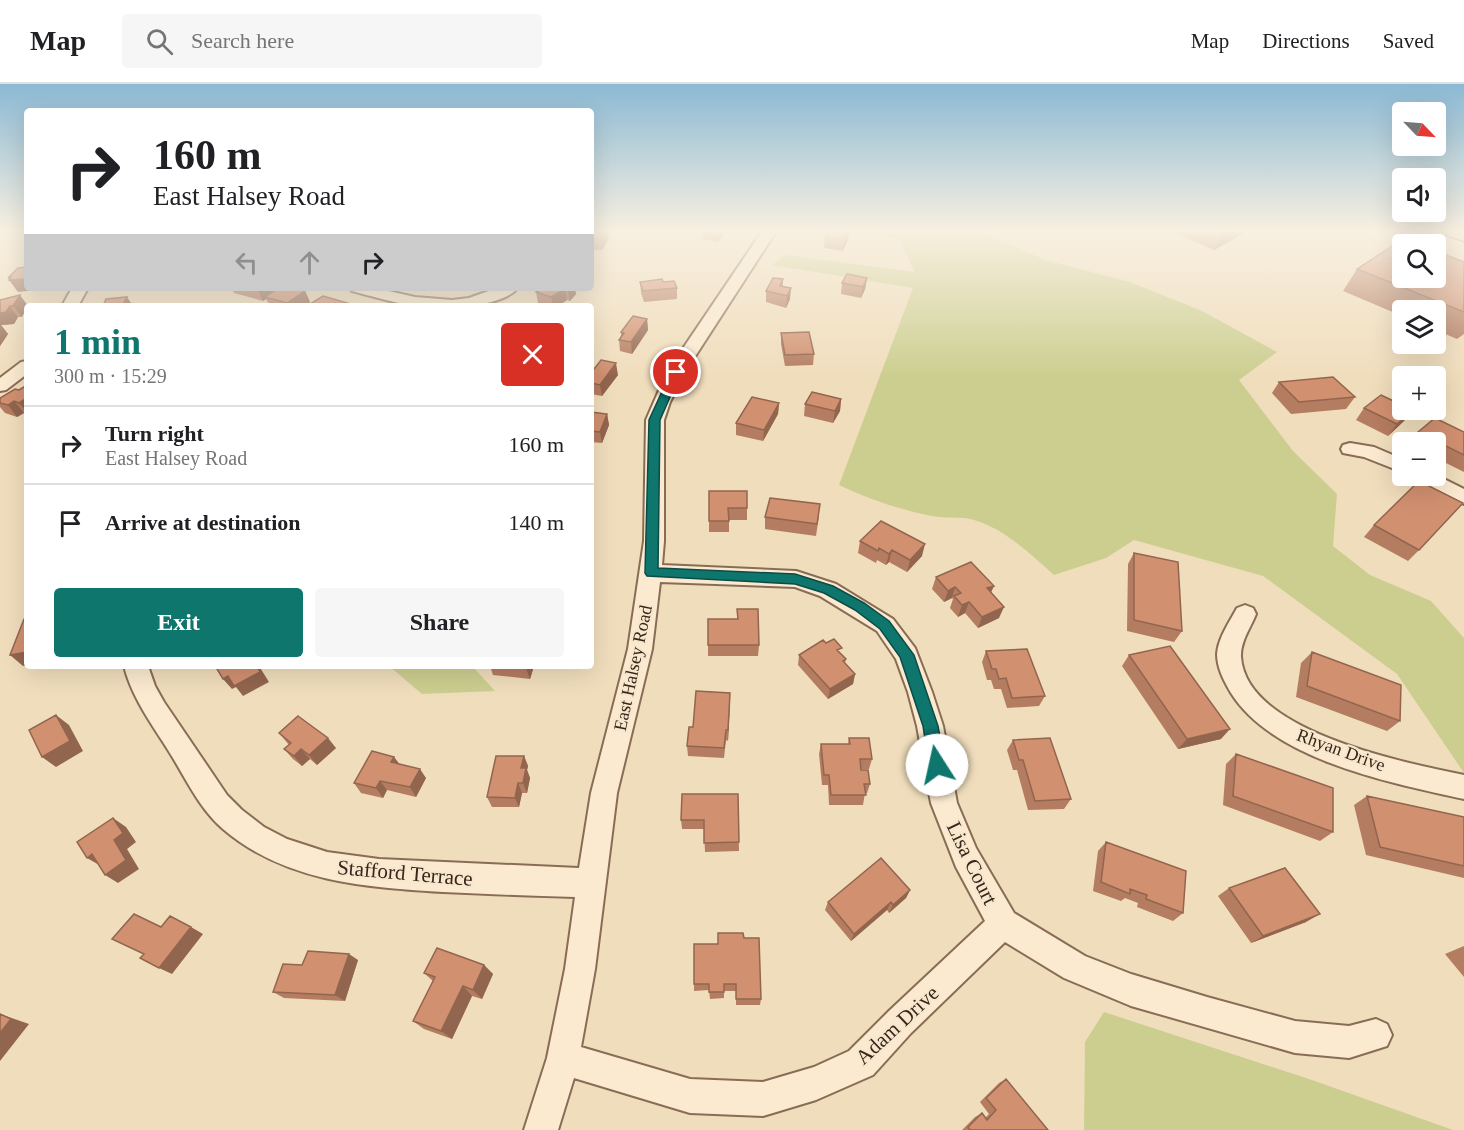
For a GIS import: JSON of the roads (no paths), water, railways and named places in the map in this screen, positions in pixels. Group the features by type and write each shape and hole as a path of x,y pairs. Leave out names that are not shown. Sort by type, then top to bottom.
{"street":[{"name":"East Halsey Road","path":"540,1130 563,1059 580,969 604,793 640,649 654,541 655,420 676,372 738,279"},
{"path":"369,291 418,303"},
{"path":"454,303 473,301 501,291"},
{"path":"0,386 24,368"},
{"path":"1350,449 1367,451 1392,462"},
{"path":"1442,486 1464,497"},
{"name":"Lisa Court","path":"651,573 795,579 828,590 860,607 885,625 907,655 920,692 930,726 944,803 966,857 1003,924 1075,968 1131,990 1207,1013 1295,1037 1349,1042 1376,1035"},
{"name":"Rhyan Drive","path":"1245,614 1229,657 1238,686 1261,711 1292,734 1338,753 1464,787"},
{"name":"Stafford Terrace","path":"137,669 143,687 216,802 231,819 253,836 282,852 321,866 363,873 592,883"},
{"name":"Adam Drive","path":"563,1059 690,1096 763,1099 816,1083 861,1063 900,1022 1003,924"}]}
